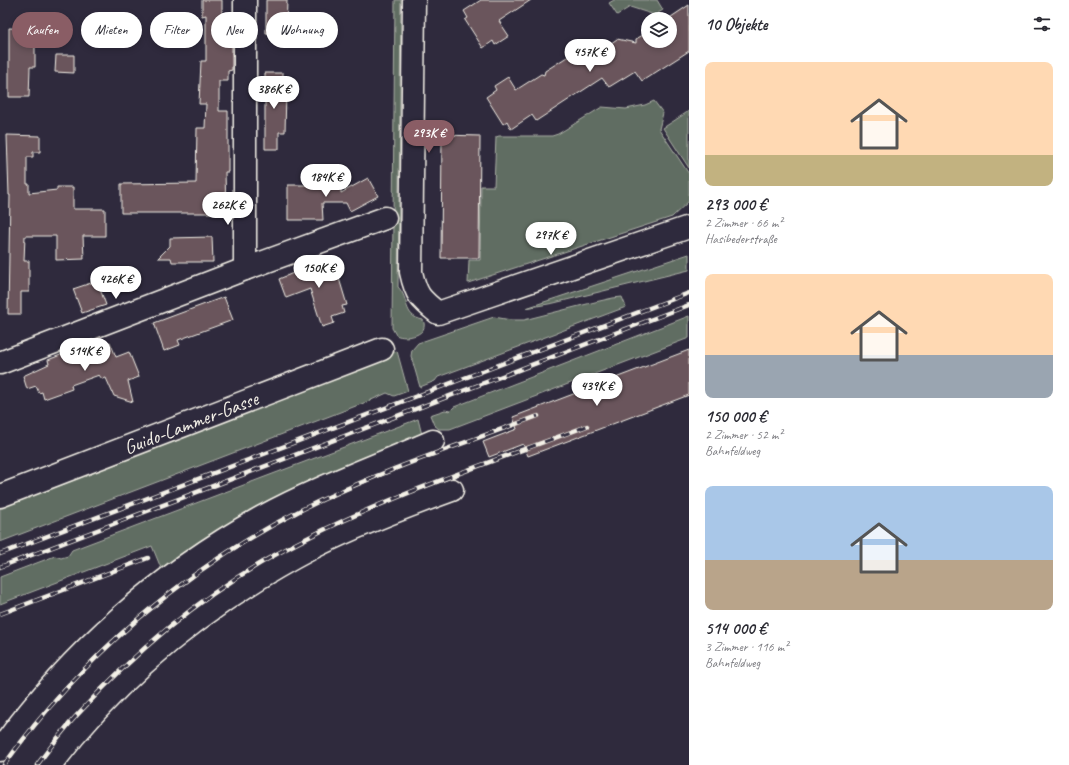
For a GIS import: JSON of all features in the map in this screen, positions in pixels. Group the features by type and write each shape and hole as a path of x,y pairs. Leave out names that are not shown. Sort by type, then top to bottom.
{"street":[{"path":"245,0 245,269"},
{"path":"414,0 412,272 414,288 424,302 438,313 684,225"},
{"path":"0,363 245,269 385,218"},
{"name":"Guido-Lammer-Gasse","path":"0,496 382,349"},
{"path":"0,750 51,686 93,642 127,610 173,574 262,517 328,485 433,441"},
{"path":"51,765 83,726 129,677 195,621 245,586 313,547 385,515 452,490"}],"green space":[{"path":"395,0 401,0 398,287 402,292 409,311 416,318 423,320 424,325 420,333 405,337 396,335 392,328"},
{"path":"614,0 657,0 663,10 660,12 646,12 630,7 617,15 609,3"},
{"path":"654,101 663,113 659,129 689,174 689,201 672,217 468,283 469,260 480,260 481,186 494,186 496,137 552,136 558,134 602,107 626,109 645,105"},
{"path":"689,111 689,168 663,128"},
{"path":"689,254 689,270 554,303 526,308"},
{"path":"622,297 626,307 438,377 435,381 420,387 411,356 412,350 418,343 494,317 511,320 524,320 595,302"},
{"path":"689,316 689,338 450,429 439,429 434,425 430,415 445,410 450,411 454,407"},
{"path":"397,351 408,391 394,396 387,393 0,542 0,505"},
{"path":"418,419 422,435 163,573 152,546 0,604 0,577 55,556 61,558 68,556 72,550"}],"building":[{"path":"202,0 222,0 222,12 211,12 211,48 232,48 232,70 228,71 228,81 219,81 219,111 228,111 228,172 225,172 226,213 121,213 121,184 196,183 197,128 205,128 206,104 199,104 201,61 206,61 206,15 203,16"},
{"path":"266,0 287,0 287,12 266,12"},
{"path":"481,0 531,0 499,21 509,36 495,45 493,41 483,48 465,20 468,18 464,11"},
{"path":"689,5 689,51 642,81 635,71 609,87 602,78 536,121 532,115 511,129 507,121 503,124 486,97 496,90 494,86 508,77 516,90 541,74 544,75 545,71 567,57 571,57 571,54 583,47 603,51 604,48 617,39 636,43 636,39 641,36 641,48 677,48 677,13"},
{"path":"9,28 12,28 12,48 35,48 35,67 30,67 29,97 9,97"},
{"path":"56,55 74,55 74,73 55,72"},
{"path":"265,73 283,73 283,92 286,92 285,132 279,132 279,149 265,149"},
{"path":"7,135 40,136 40,152 33,152 33,157 27,157 27,184 29,184 29,193 57,190 57,187 73,187 73,209 105,209 105,236 83,236 84,259 56,260 56,236 25,236 24,261 29,261 29,292 21,292 21,314 8,314 10,195"},
{"path":"442,135 480,136 479,258 441,258"},
{"path":"368,178 378,196 350,211 346,203 322,203 323,220 288,220 288,185 321,185 321,181 341,181 341,193"},
{"path":"212,237 213,262 172,262 171,258 158,258 170,246 170,238"},
{"path":"334,258 336,265 343,273 338,275 347,305 342,306 344,313 332,317 334,323 322,327 310,289 286,298 279,279"},
{"path":"97,281 106,305 82,313 73,289"},
{"path":"224,297 233,320 178,340 180,345 164,351 154,323"},
{"path":"110,342 116,357 129,352 139,377 128,381 133,402 114,396 106,378 102,379 99,375 71,385 72,389 44,399 42,392 39,393 36,386 27,389 23,376 49,364 48,360 78,348 79,353"},
{"path":"689,350 689,395 528,456 523,444 489,457 483,442 517,429 513,417"}],"railway":[{"path":"0,554 689,293"},
{"path":"0,567 689,305"},
{"path":"4,765 66,688 101,653 137,620 175,589 216,560 301,510 359,483 538,416"},
{"path":"37,765 72,720 122,669 169,627 219,589 246,572 311,536 388,501 427,485 587,426"},
{"path":"0,614 148,558"}]}
